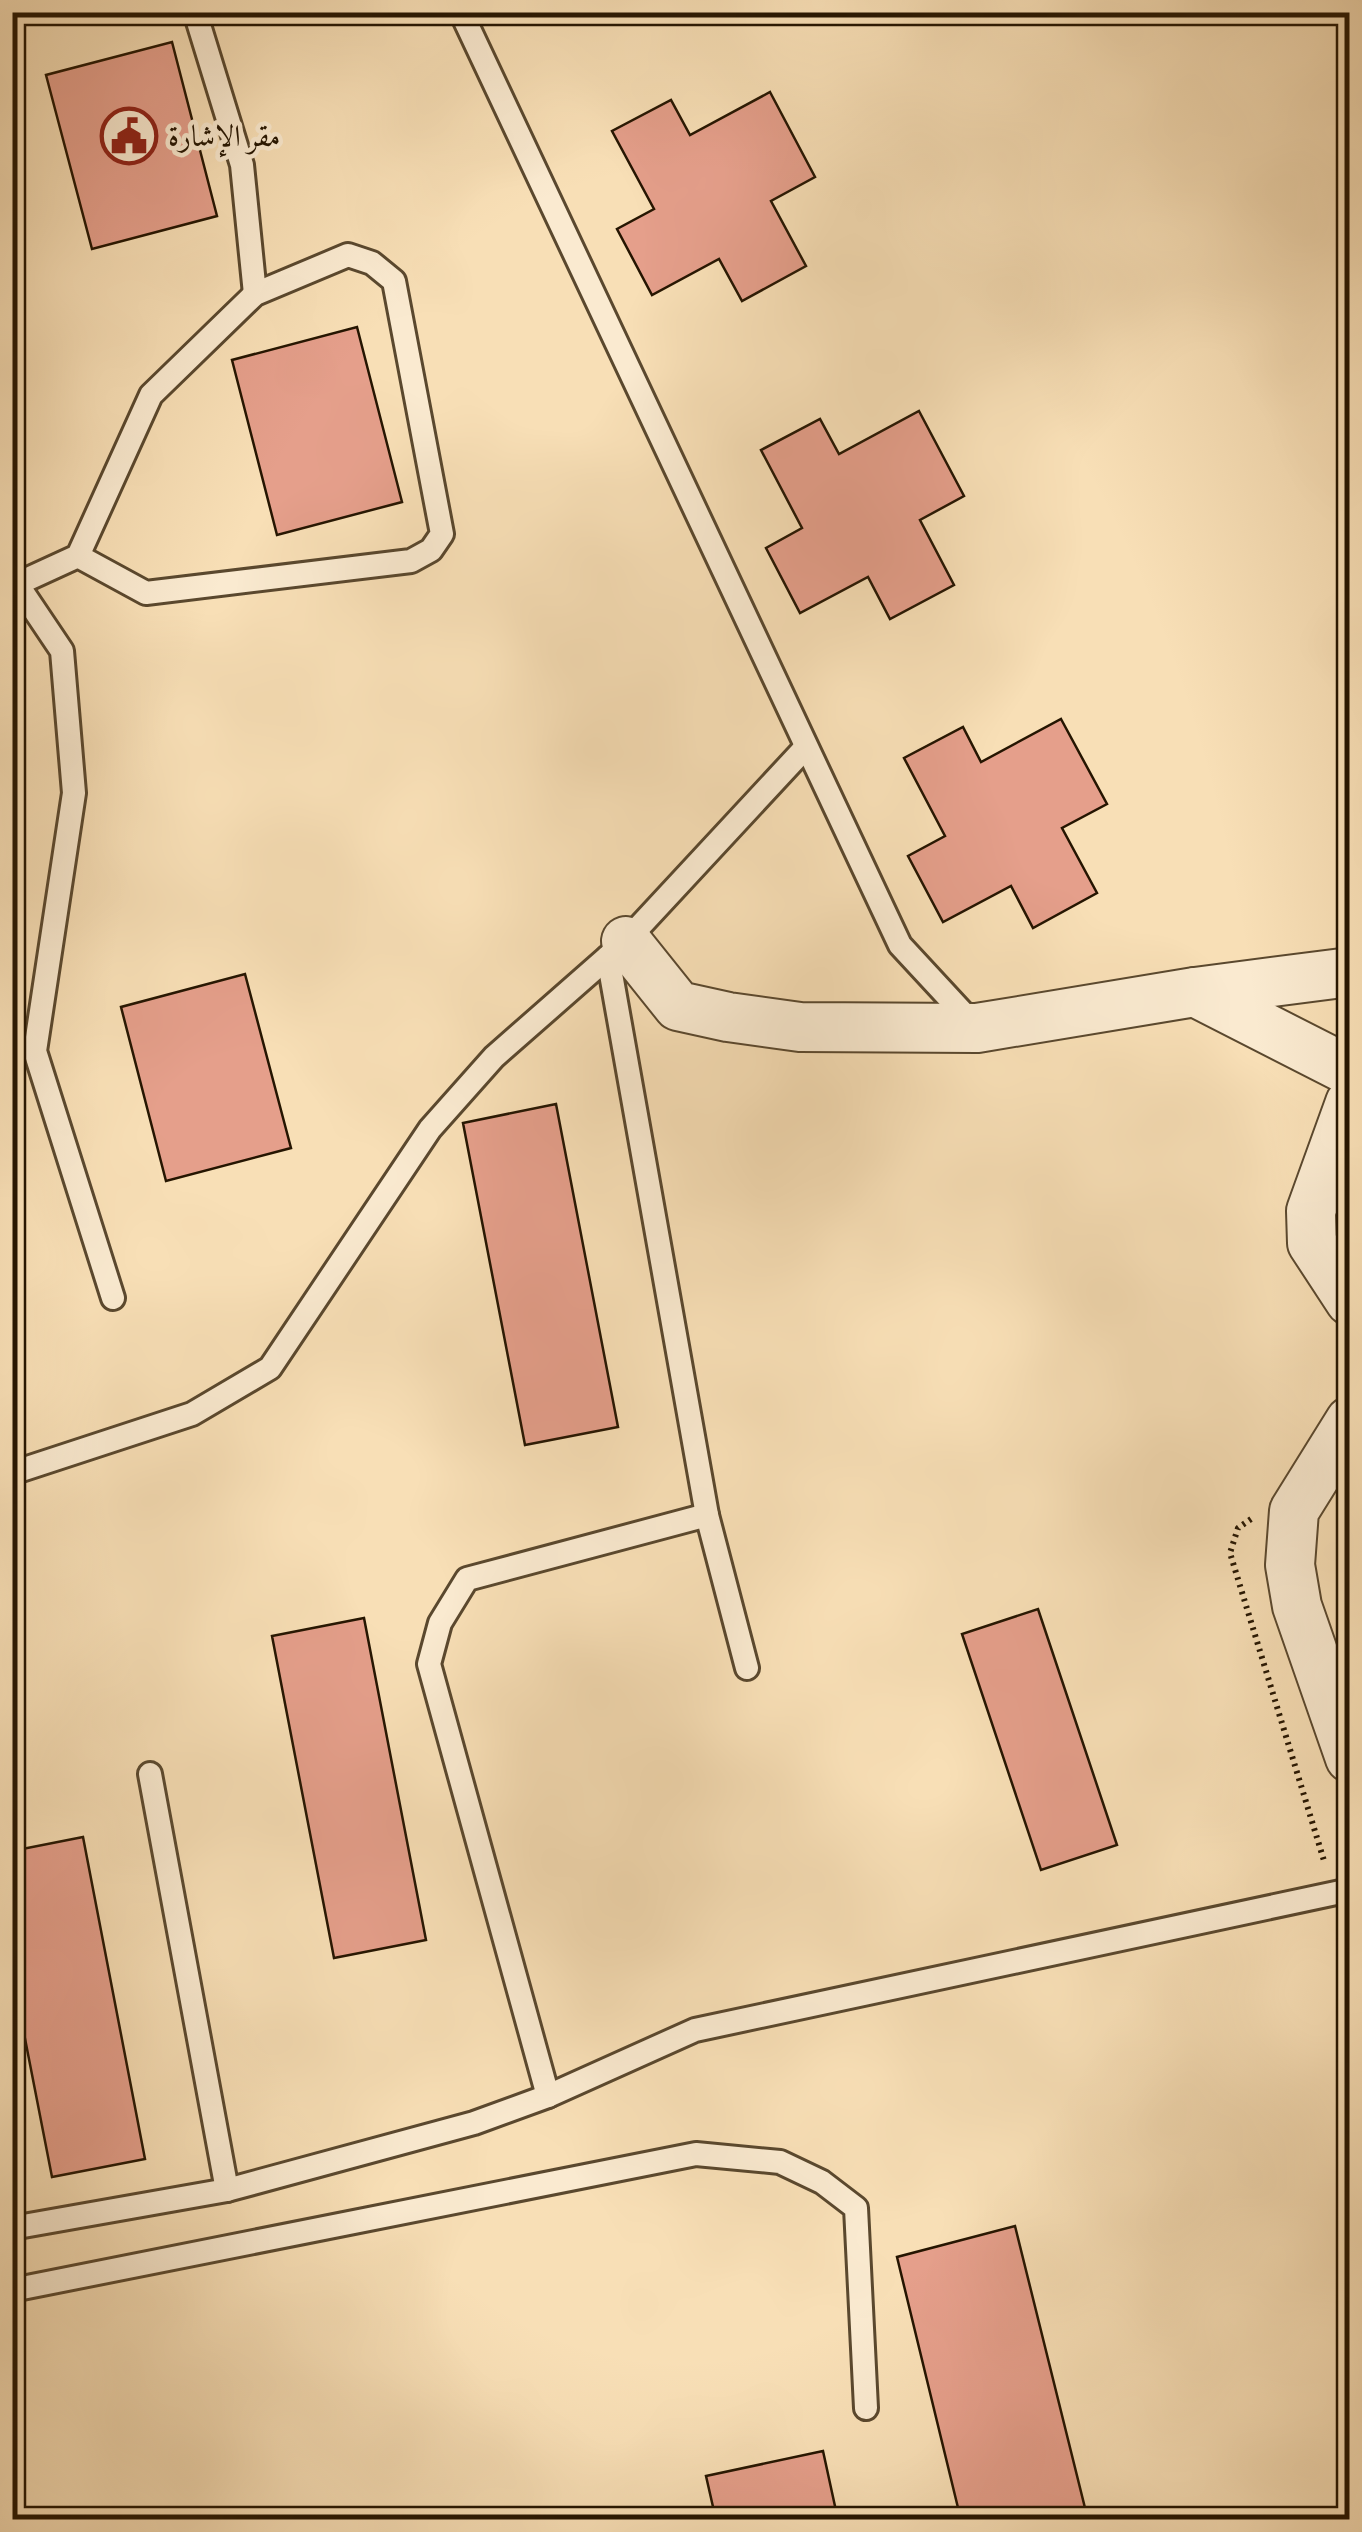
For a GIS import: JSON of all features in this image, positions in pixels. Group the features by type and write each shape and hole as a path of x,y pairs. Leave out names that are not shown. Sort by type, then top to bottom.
{"street":[{"path":"617,949 678,1006 728,1018 800,1027 977,1028 1195,992 1350,972"},
{"path":"1195,992 1350,1071"},
{"path":"1350,1103 1311,1211 1312,1243 1350,1300"},
{"path":"1350,1421 1294,1510 1290,1565 1298,1606 1350,1758"}],"lane":[{"path":"195,12 242,165 255,294"},
{"path":"461,12 900,945 977,1028"},
{"path":"78,556 146,593 412,561 431,550 442,534 394,281 372,263 348,255 255,294 151,395 78,556 15,585 62,651 74,793 35,1051 113,1298"},
{"path":"12,1473 192,1414 270,1368 430,1129 494,1057 617,949 806,747"},
{"path":"617,949 707,1516 747,1668"},
{"path":"548,2096 429,1664 440,1623 467,1579 707,1516"},
{"path":"150,1774 227,2190"},
{"path":"12,2228 227,2190 474,2124 548,2096 695,2030 1350,1890"},
{"path":"12,2290 696,2154 780,2162 822,2182 856,2208 866,2408"}],"building":[{"path":"172,42 217,216 92,249 46,75"},
{"path":"770,92 815,177 771,201 806,266 742,301 719,259 652,295 617,229 654,209 612,131 671,100 690,135"},
{"path":"357,327 402,502 277,535 232,360"},
{"path":"919,411 964,496 920,520 954,585 890,619 868,577 800,613 766,548 802,528 761,450 820,419 839,454"},
{"path":"1061,719 1107,804 1062,828 1097,893 1033,928 1011,886 943,922 908,856 945,836 904,758 963,727 981,762"},
{"path":"245,974 291,1148 166,1181 121,1007"},
{"path":"556,1104 618,1427 525,1445 463,1123"},
{"path":"1038,1609 1117,1845 1041,1870 962,1634"},
{"path":"364,1618 426,1940 334,1958 272,1636"},
{"path":"83,1837 145,2159 52,2177 12,1972 12,1851"},
{"path":"1015,2226 1088,2520 961,2520 897,2257"},
{"path":"823,2451 838,2520 716,2520 706,2476"}],"place":[{"name":"مقر الإشارة","path":"129,136"}]}
